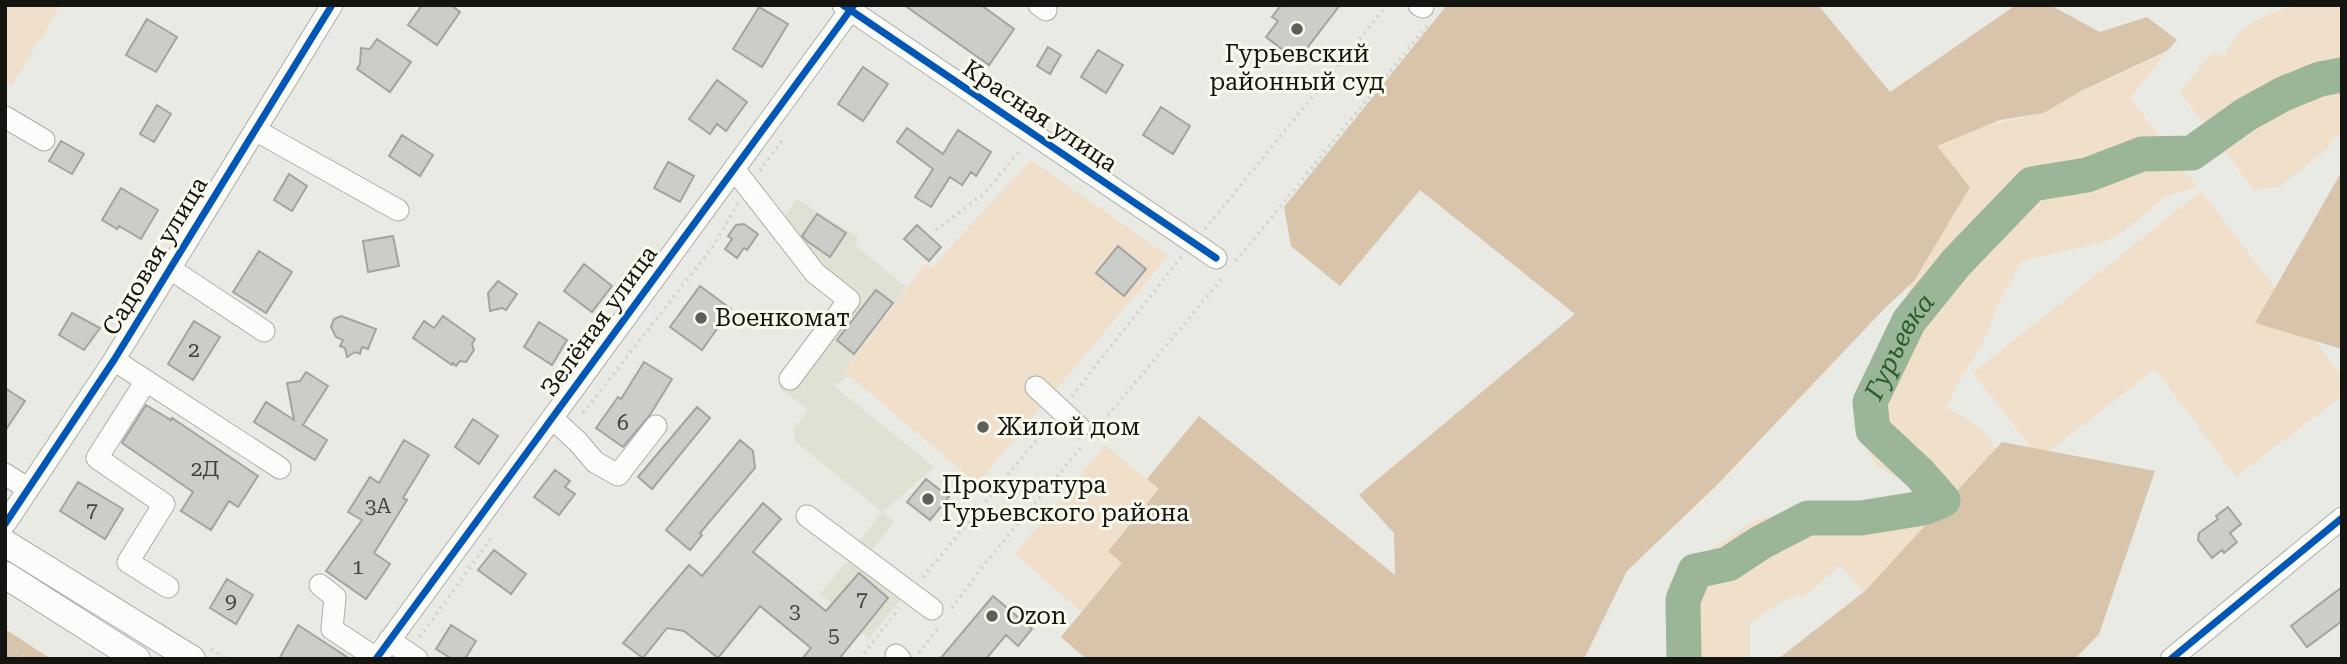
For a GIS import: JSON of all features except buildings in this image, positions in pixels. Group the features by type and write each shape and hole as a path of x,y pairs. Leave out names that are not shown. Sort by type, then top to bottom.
{"main road":[{"path":"5,543 192,659"},
{"path":"5,575 136,659"}],"street":[{"name":"Садовая улица","path":"5,524 114,360 332,5"},
{"name":"Красная улица","path":"849,7 1216,258"},
{"name":"Зелёная улица","path":"376,658 560,426 734,169 849,7"},
{"path":"5,117 44,140"},
{"path":"255,130 398,210"},
{"path":"734,169 815,273 849,300 790,379"},
{"path":"169,268 264,331"},
{"path":"114,360 280,468"},
{"path":"146,381 97,458 164,505 128,562 168,587"},
{"path":"1036,387 1085,436"},
{"path":"560,426 595,462 618,475 656,426"},
{"path":"5,474 27,488"},
{"path":"807,516 939,617"},
{"path":"2171,659 2342,518"},
{"path":"320,585 335,597 332,629 376,658"},
{"path":"389,640 415,653"}],"path":[{"path":"860,659 910,593 1061,411 1193,243 1387,5"},
{"path":"903,658 979,571 1423,13"},
{"path":"757,175 789,132"},
{"path":"936,230 985,194 1033,134"},
{"path":"560,426 712,248 740,200"},
{"path":"415,653 494,534"},
{"path":"5,642 29,659"}],"shaded area":[{"path":"5,5 61,5 12,85 5,81"},
{"path":"1447,5 1818,5 1890,92 2016,5 2050,5 2100,32 2147,17 2177,40 2167,51 2081,91 2044,113 2000,120 1937,146 1970,187 1914,281 1885,308 1718,484 1627,571 1584,659 1086,659 1061,637 1122,563 1108,551 1159,489 1147,479 1199,416 1395,575 1394,533 1359,495 1575,314 1420,190 1340,286 1291,246 1284,207"},
{"path":"2297,5 2342,5 2342,138 2334,137 2328,148 2279,187 2254,190 2180,92 2212,53 2224,56 2237,35 2245,28 2263,16"},
{"path":"2166,53 2130,98 2198,188 2167,195 2122,233 2104,242 2021,261 1982,344 1946,408 1984,433 1997,450 2008,472 1865,595 1840,565 1807,595 1786,599 1750,623 1750,659 1669,659 1667,587 1678,570 1756,520 1796,511 1911,512 1929,497 1877,466 1854,424 1912,282 1939,143 1993,124 2046,113 2076,94"},
{"path":"1031,160 1168,256 977,484 844,371 925,264 931,268"},
{"path":"2342,171 2342,349 2255,323"},
{"path":"2201,191 2342,376 2342,396 2236,476 2155,369 2040,458 1973,373"},
{"path":"797,199 858,237 855,245 906,287 844,371 849,376 834,386 934,467 883,512 894,522 869,554 857,544 882,512 796,442 793,430 808,410 780,388 850,292 772,235"},
{"path":"2002,442 2155,471 2099,634 2075,659 1778,659 1865,591"},
{"path":"1105,445 1159,489 1108,550 1122,563 1082,612 1015,554"},
{"path":"852,560 903,596 869,639 833,610 833,604 820,594 844,565"},
{"path":"5,629 51,659 5,659"}],"waterway":[{"name":"Гурьевка","path":"1684,659 1683,600 1695,571 1728,564 1760,543 1808,518 1861,518 1923,508 1943,500 1920,474 1873,430 1870,402 1909,321 1956,263 2032,184 2087,175 2142,154 2192,153 2245,115 2283,94 2320,79 2342,75"}],"cycle path":[{"path":"5,524 114,360 332,5"},
{"path":"843,5 1216,258"},
{"path":"376,659 854,5"},
{"path":"2171,659 2342,518"}],"place":[{"name":"Гурьевский районный суд","path":"1297,29"},
{"name":"Военкомат","path":"701,318"},
{"name":"Жилой дом","path":"983,427"},
{"name":"Прокуратура Гурьевского района","path":"928,499"},
{"name":"Ozon","path":"992,616"}]}
